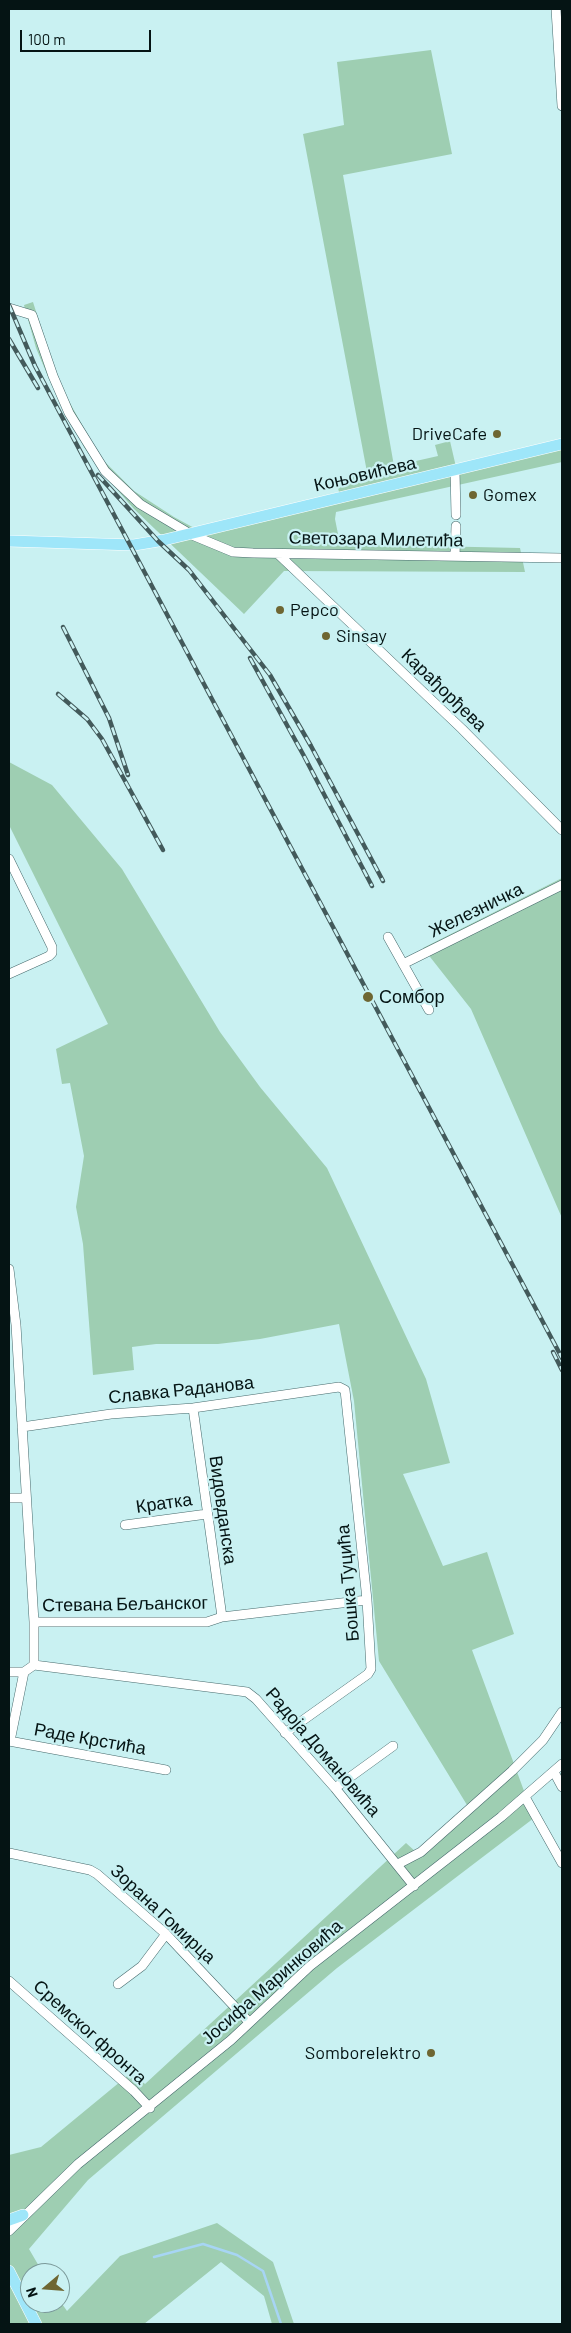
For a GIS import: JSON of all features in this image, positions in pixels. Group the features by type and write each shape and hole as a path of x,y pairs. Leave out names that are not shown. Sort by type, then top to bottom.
{"main road":[{"name":"Коњовићева","path":"9,541 134,544 177,538 562,444"},
{"path":"9,2220 23,2215"},
{"path":"9,2273 36,2324"}],"street":[{"path":"562,10 556,9 562,106"},
{"name":"Светозара Милетића","path":"9,308 32,315 53,376 69,413 105,471 140,504 192,535 233,552 562,558"},
{"path":"455,471 456,515"},
{"path":"456,526 456,556"},
{"name":"Карађорђева","path":"278,554 462,729 562,830"},
{"path":"9,859 52,947 52,953 9,974"},
{"name":"Железничка","path":"403,964 562,886"},
{"path":"388,937 429,1010"},
{"path":"9,1269 16,1325 34,1622 34,1665 24,1672 9,1672"},
{"name":"Славка Раданова","path":"22,1427 111,1414 193,1408 342,1388"},
{"name":"Бошка Туцића","path":"285,1733 368,1674 372,1659 346,1397 342,1388"},
{"name":"Видовданска","path":"193,1408 222,1617"},
{"path":"9,1498 25,1498"},
{"name":"Кратка","path":"124,1525 207,1514"},
{"name":"Стевана Бељанског","path":"34,1622 207,1622 222,1617 367,1600"},
{"name":"Радоја Домановића","path":"34,1665 247,1692 256,1699 335,1788 414,1886"},
{"path":"9,1741 24,1672"},
{"path":"398,1864 421,1852 518,1766 543,1740 562,1712"},
{"name":"Раде Крстића","path":"9,1741 166,1770"},
{"path":"335,1788 392,1746"},
{"name":"Јосифа Маринковића","path":"9,2230 78,2164 150,2108 310,1966 414,1886 525,1797 562,1764"},
{"path":"554,1772 562,1787"},
{"path":"525,1797 562,1863"},
{"name":"Зорана Гомирца","path":"9,1852 90,1870 97,1874 166,1934 249,2022"},
{"path":"118,1984 142,1966 166,1934"},
{"name":"Сремског фронта","path":"9,1981 134,2091 150,2108"}],"green space":[{"path":"431,50 452,154 343,175 394,466 438,456 435,445 450,441 456,467 562,439 562,462 336,512 335,519 340,544 520,548 525,572 284,571 244,614 134,509 99,469 84,447 49,379 36,348 24,305 33,302 52,362 66,396 100,457 134,491 174,517 196,529 339,492 336,480 367,472 303,134 344,125 337,62"},
{"path":"9,762 52,785 122,869 220,1032 260,1087 327,1168 426,1379 450,1463 403,1474 443,1566 487,1552 514,1634 472,1650 534,1818 337,1968 88,2180 29,2249 37,2263 20,2263 20,2313 70,2313 70,2308 120,2256 217,2223 273,2262 294,2324 272,2324 264,2296 221,2262 144,2324 9,2324 9,2155 41,2147 132,2072 145,2084 406,1843 416,1852 467,1805 379,1661 354,1401 339,1324 260,1339 218,1344 156,1344 132,1347 134,1370 93,1375 83,1244 76,1207 84,1156 70,1083 62,1084 56,1049 108,1024 9,825"},
{"path":"562,878 562,1218 471,1009 423,948"}],"waterway":[{"path":"154,2257 203,2244 237,2255 263,2271 281,2324"}],"railway":[{"path":"9,305 35,366 562,1358"},
{"path":"9,339 38,388"},
{"path":"98,475 158,541 189,570 270,675 311,746 383,881"},
{"path":"63,627 109,718 128,775"},
{"path":"250,658 372,886"},
{"path":"58,694 87,719 102,739 163,850"},
{"path":"553,1352 562,1370"}],"place":[{"name":"DriveCafe","path":"497,434"},
{"name":"Gomex","path":"473,495"},
{"name":"Pepco","path":"280,610"},
{"name":"Sinsay","path":"326,636"},
{"name":"Сомбор","path":"368,997"},
{"name":"Somborelektro","path":"431,2053"}]}
